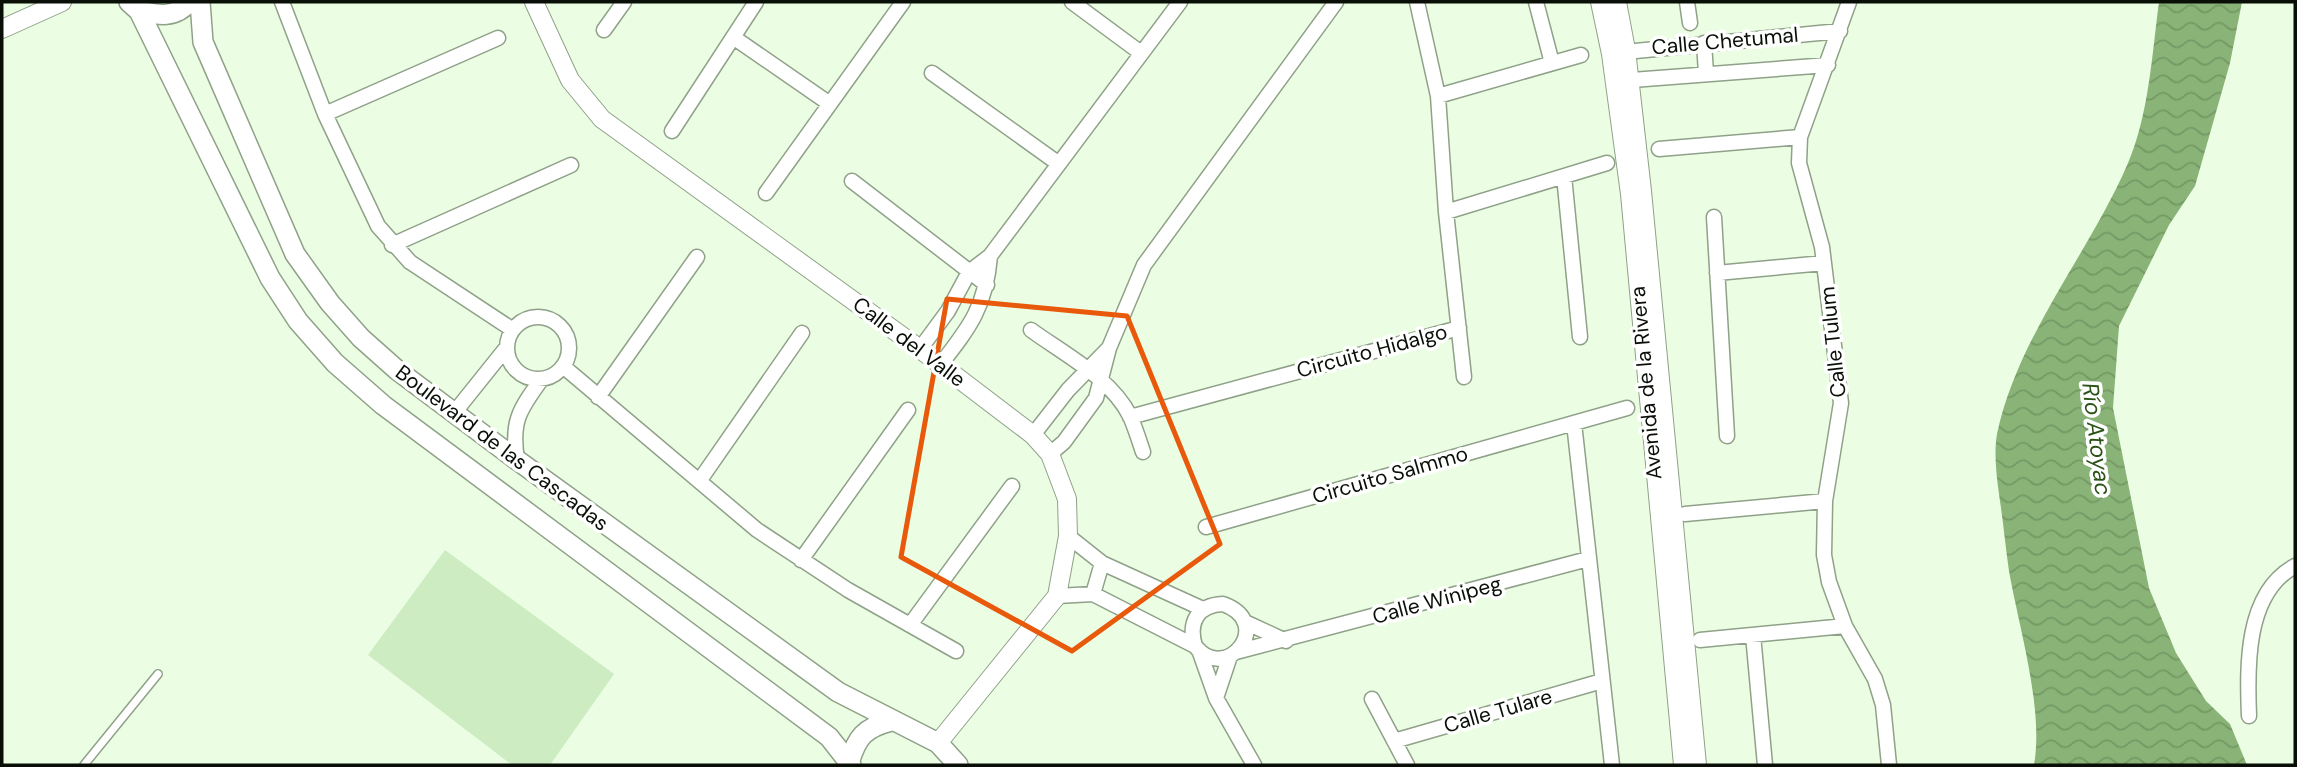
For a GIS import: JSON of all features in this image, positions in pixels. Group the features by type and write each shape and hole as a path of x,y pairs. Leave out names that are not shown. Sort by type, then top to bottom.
{"main road":[{"path":"134,6 164,16 184,8 189,2"},
{"name":"Boulevard de las Cascadas","path":"200,2 203,42 295,254 330,303 361,338 517,460 838,692 938,743 958,765"},
{"name":"Boulevard de las Cascadas","path":"134,6 270,278 298,321 335,363 383,405 828,737 850,764"},
{"path":"850,764 860,735 871,726 891,721"}],"street":[{"path":"2,29 62,2"},
{"path":"282,2 325,114 378,226 392,245 410,262 513,330"},
{"name":"Calle del Valle","path":"534,2 570,80 602,119 920,349 1032,435 1050,454 1067,499 1068,536 1057,596 938,743"},
{"path":"604,30 624,2"},
{"path":"672,131 756,2"},
{"path":"766,192 903,2"},
{"path":"1072,2 1141,53"},
{"path":"920,349 948,311 969,272 990,256 1180,2"},
{"path":"1050,454 1064,442 1096,398 1109,348 1144,265 1336,2"},
{"name":"Circuito Hidalgo","path":"1130,417 1459,328 1446,212 1438,96 1417,2"},
{"path":"1536,2 1552,64"},
{"name":"Avenida de la Rivera","path":"1600,2 1618,52"},
{"name":"Avenida de la Rivera","path":"1617,2 1618,52 1636,193 1678,661 1683,765"},
{"path":"1687,2 1690,23"},
{"name":"Calle Tulum","path":"1849,2 1800,137 1799,163 1824,263 1841,403 1825,501 1825,555 1829,582 1845,626 1875,679 1883,705 1889,765"},
{"name":"Calle Chetumal","path":"1618,52 1840,31"},
{"path":"733,37 830,104"},
{"path":"325,114 498,38"},
{"path":"1704,43 1706,73"},
{"path":"1438,96 1581,55"},
{"name":"Calle Chetumal","path":"1622,80 1828,65"},
{"path":"932,73 1059,163"},
{"path":"1659,149 1800,137"},
{"path":"1446,212 1607,163"},
{"path":"392,245 571,164"},
{"path":"1564,176 1580,337"},
{"path":"852,181 987,285"},
{"path":"1714,217 1727,436"},
{"path":"940,365 974,322 987,285 990,256"},
{"path":"598,397 697,257"},
{"path":"1717,273 1824,263"},
{"path":"454,413 507,347 513,330 527,319 536,317 560,326 566,333 570,350 564,367 550,378 541,380 516,371 508,356 507,347"},
{"path":"1459,328 1464,377"},
{"path":"1031,330 1101,381 1130,417 1143,452"},
{"path":"700,480 802,333"},
{"path":"1032,435 1086,370 1109,348"},
{"path":"564,367 757,530 801,560 956,651"},
{"path":"517,460 515,426 519,409 541,380"},
{"name":"Circuito Salmmo","path":"1206,527 1628,408"},
{"path":"801,560 908,410"},
{"path":"1574,424 1612,765"},
{"path":"910,625 1012,486"},
{"path":"1685,514 1825,501"},
{"path":"1068,536 1102,563 1203,608 1223,604 1232,607 1245,622 1286,641"},
{"name":"Calle Winipeg","path":"1233,654 1588,559"},
{"path":"1093,594 1102,563"},
{"path":"2249,716 2247,674 2252,633 2272,585 2295,566"},
{"path":"1057,596 1093,594 1219,659 1233,654"},
{"path":"1203,608 1194,619 1191,633 1216,698 1254,765"},
{"path":"1216,698 1233,654 1245,639 1245,622"},
{"path":"1700,640 1845,626"},
{"path":"1753,635 1765,765"},
{"name":"Avenida de la Rivera","path":"1678,661 1697,765"},
{"name":"Calle Tulare","path":"1394,741 1602,681"},
{"path":"1372,699 1407,765"}],"lane":[{"path":"84,765 159,674"}],"highlighted area":[{"path":"947,299 1127,316 1220,544 1072,651 901,557"}],"shaded area":[{"path":"445,550 614,674 550,765 512,765 368,655"}],"water":[{"name":"Río Atoyac","path":"2159,2 2242,2 2230,63 2195,186 2169,225 2119,326 2113,408 2149,588 2176,653 2206,701 2230,724 2247,765 2034,765 2036,719 2029,668 2008,563 1996,471 1997,434 2007,398 2037,329 2094,230 2128,163 2141,124 2149,84"}]}
